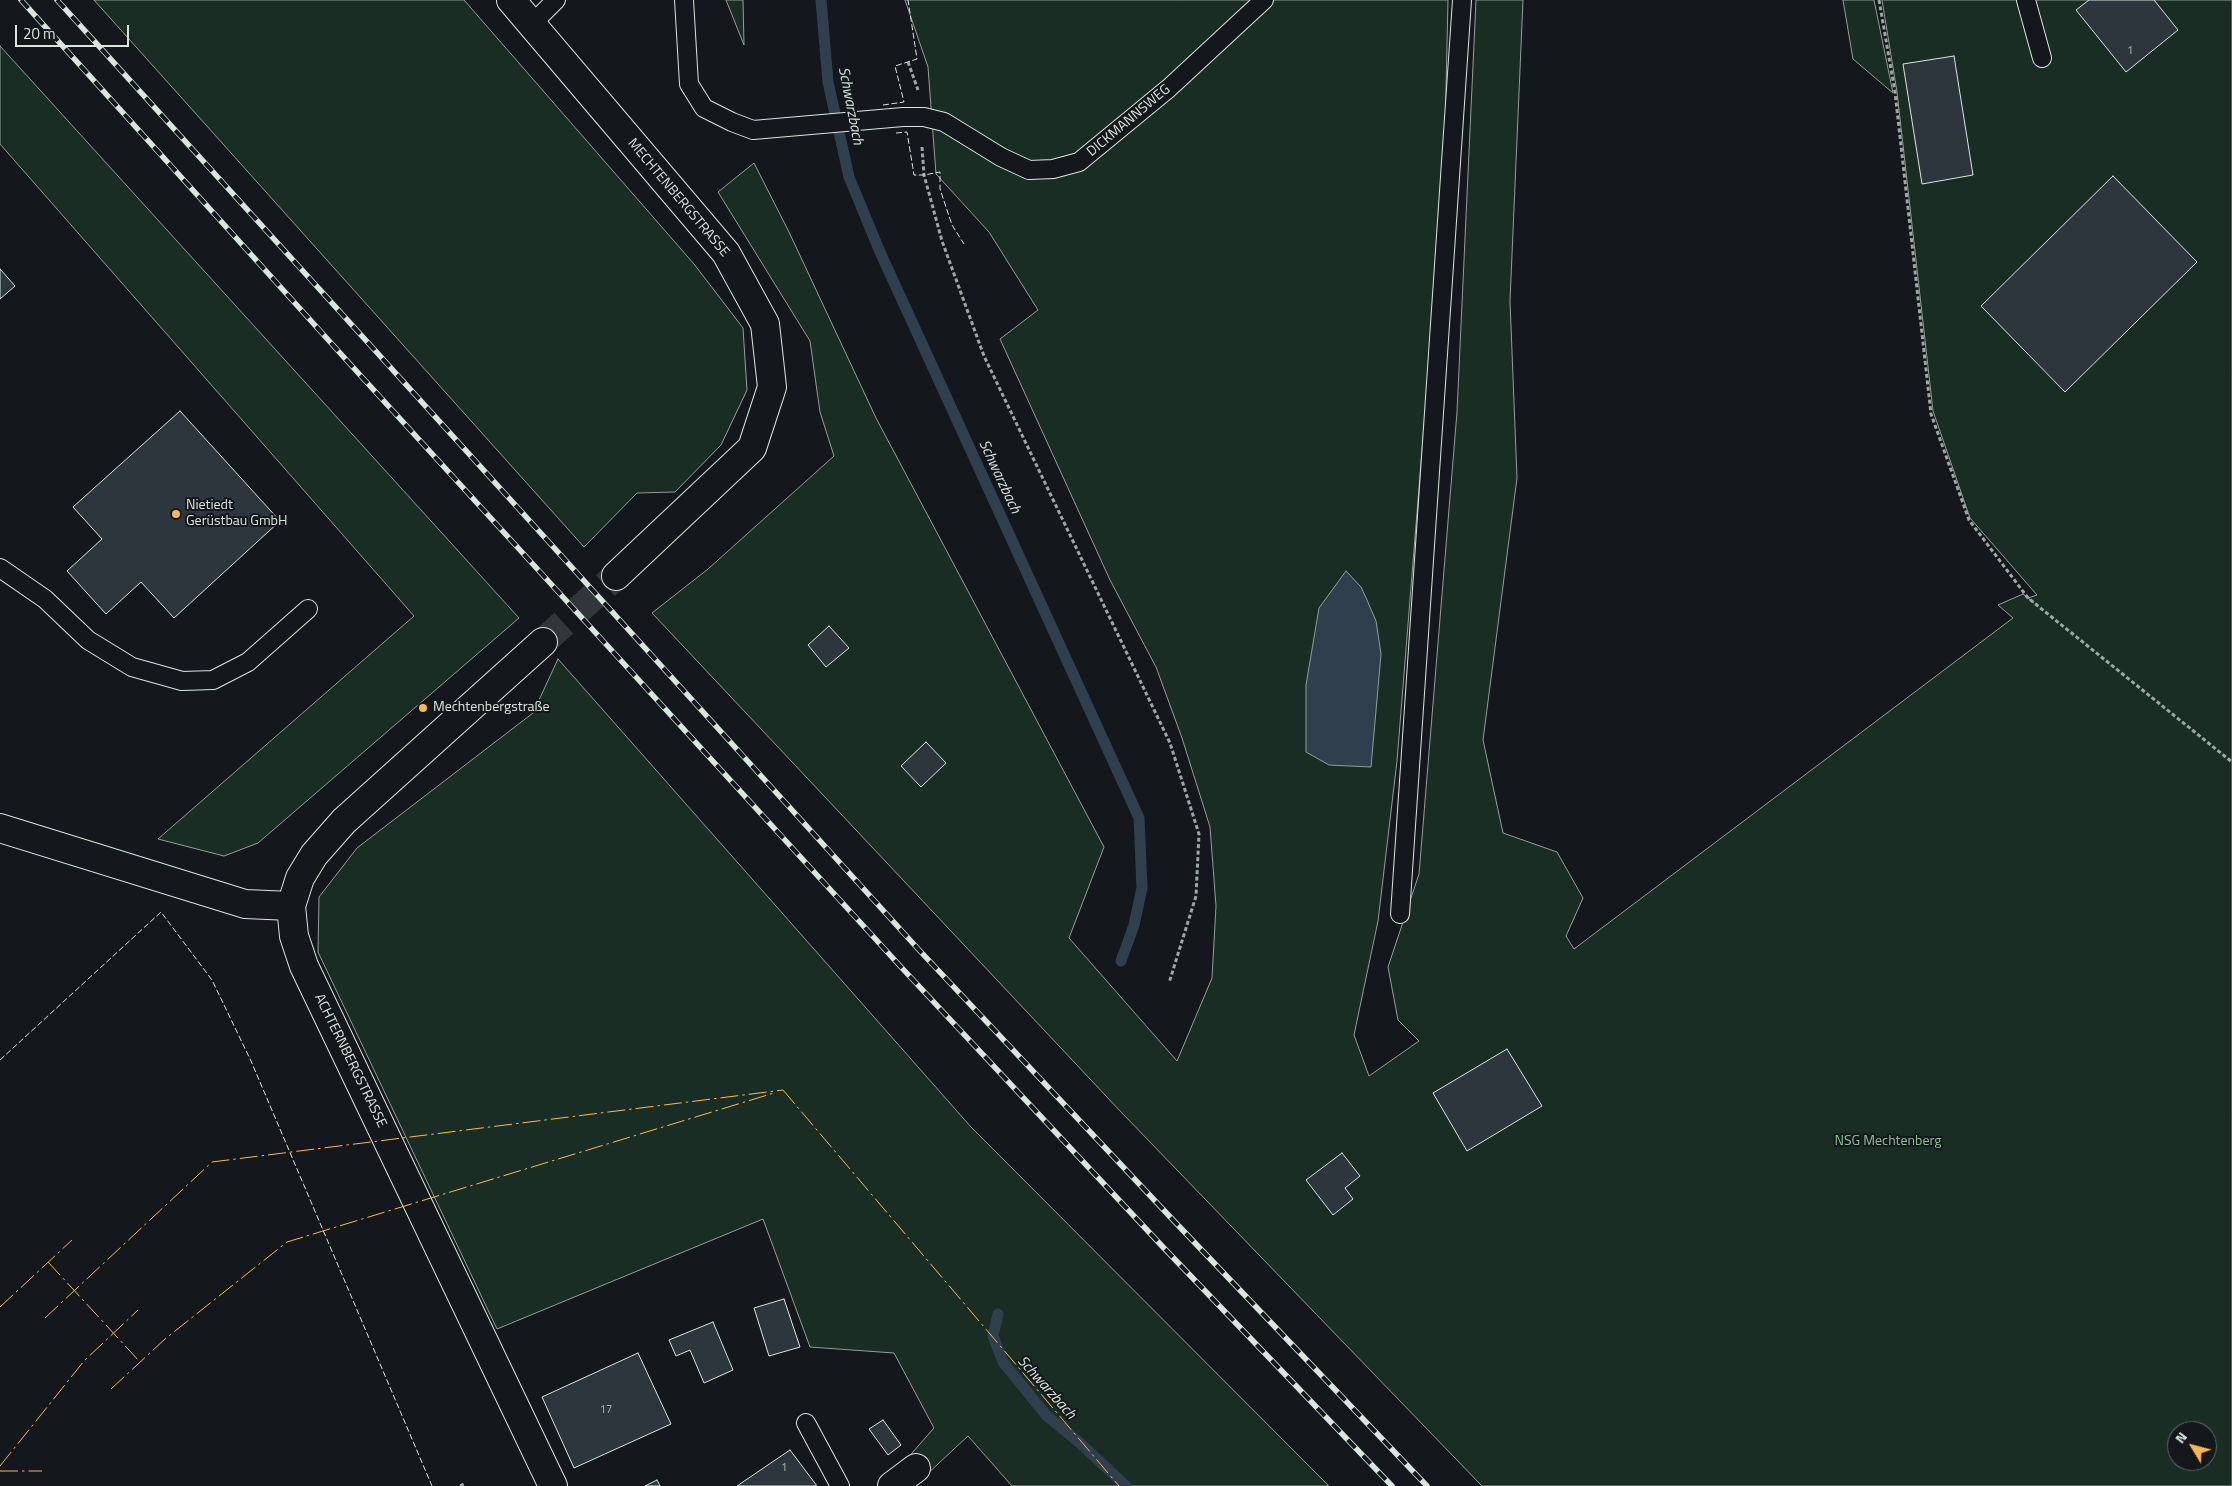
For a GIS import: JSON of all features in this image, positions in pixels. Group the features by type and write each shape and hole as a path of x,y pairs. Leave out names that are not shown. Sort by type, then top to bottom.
{"street":[{"name":"MECHTENBERGSTRASSE","path":"511,0 726,253 765,324 772,387 752,448 616,576"},
{"path":"0,828 245,904 291,906 304,870 314,855 344,820 543,642"},
{"name":"ACHTERNBERGSTRASSE","path":"291,906 294,936 304,966 553,1486"},
{"path":"892,1486 916,1468"}],"lane":[{"path":"532,24 556,0"},
{"name":"DICKMANNSWEG","path":"684,0 689,84 704,108 754,130 903,117 924,117 944,122 1001,158 1029,170 1053,169 1079,162 1169,88 1264,0"},
{"path":"1400,914 1462,0"},
{"path":"2026,0 2042,58"},
{"path":"0,568 45,599 88,640 132,667 182,682 213,680 248,662 308,608"},
{"path":"806,1423 840,1486"}],"path":[{"path":"1879,0 1895,92 1931,414 1969,520 2028,598 2232,762"},
{"path":"908,62 923,104 924,117 920,130 924,175 942,241 984,356 1170,744 1199,834 1196,896 1170,983"},
{"path":"460,1486 464,1484 466,1486"}],"green space":[{"path":"94,0 464,0 694,264 743,328 747,390 721,445 675,492 637,493 584,547"},
{"path":"726,0 743,0 744,45"},
{"name":"NSG Mechtenberg","path":"905,0 1448,0 1444,177 1397,761 1378,921 1354,1035 1369,1076 1419,1041 1398,1020 1388,967 1419,874 1457,412 1476,0 1523,0 1510,301 1517,478 1483,740 1503,833 1557,852 1583,898 1566,936 1574,949 2013,618 1998,605 2023,594 2034,603 2028,598 2037,595 1970,518 1933,411 1897,92 1882,0 2232,0 2232,1486 1482,1486 1122,1113 652,613 708,569 834,456 820,412 810,341 718,192 754,163 789,232 876,418 1104,847 1069,938 1177,1061 1212,978 1216,906 1210,827 1182,738 1156,667 1110,580 1000,339 1038,310 989,232 936,174 928,67"},
{"path":"1843,0 1874,0 1893,93 1853,59"},
{"path":"0,46 519,618 258,843 224,856 158,839 414,616 0,144"},
{"path":"558,659 971,1127 1329,1486 1012,1486 968,1436 924,1477 908,1465 912,1453 934,1428 894,1353 810,1347 763,1219 497,1329 318,952 319,897 357,848 533,713"}],"water":[{"path":"1346,571 1361,587 1376,621 1381,654 1371,767 1329,765 1306,752 1306,685 1319,608"}],"building":[{"path":"2089,0 2154,0 2178,30 2126,72 2076,10"},
{"path":"1954,56 1973,175 1922,184 1903,64"},
{"path":"2113,176 2197,262 2065,392 1981,306"},
{"path":"0,269 15,286 0,299"},
{"name":"Nietiedt Gerüstbau GmbH","path":"180,411 280,521 174,618 141,582 106,614 67,571 102,539 73,507"},
{"path":"829,626 849,648 826,667 808,645"},
{"path":"926,742 946,763 921,787 901,766"},
{"path":"1507,1049 1542,1106 1467,1151 1433,1093"},
{"path":"1342,1153 1360,1176 1345,1188 1353,1199 1333,1215 1306,1180"},
{"path":"784,1299 800,1347 769,1356 754,1308"},
{"path":"713,1322 733,1370 704,1383 690,1350 676,1356 669,1340"},
{"path":"638,1353 671,1424 574,1468 542,1397"},
{"path":"883,1420 901,1445 888,1455 869,1429"},
{"path":"790,1450 817,1486 737,1486"},
{"path":"657,1480 660,1486 645,1486"}],"waterway":[{"name":"Schwarzbach","path":"821,0 828,82 849,177 880,252 1139,818 1142,888 1134,925 1121,961"},
{"name":"Schwarzbach","path":"998,1314 993,1336 1003,1362 1046,1415 1081,1444 1126,1486"}],"tunnel":[{"path":"543,642 616,576"}],"railway":[{"path":"21,0 350,364 901,967 1162,1246 1392,1486"},
{"path":"57,0 920,951 1427,1486"}],"fence":[{"path":"883,105 904,102 895,66 917,59 908,0"},
{"path":"896,133 907,132 914,175 940,172 940,189 952,225 964,244"},
{"path":"0,1060 161,912 212,980 251,1061 432,1486"}],"power":[{"path":"783,1090 1119,1486"},
{"path":"45,1318 212,1162 783,1090"},
{"path":"111,1389 165,1339 287,1242 774,1093"},
{"path":"0,1307 72,1240"},
{"path":"48,1262 140,1362"},
{"path":"0,1466 84,1361 138,1310"},
{"path":"0,1471 42,1471"}],"place":[{"name":"Nietiedt Gerüstbau GmbH","path":"176,514"},
{"name":"Mechtenbergstraße","path":"423,708"}]}
